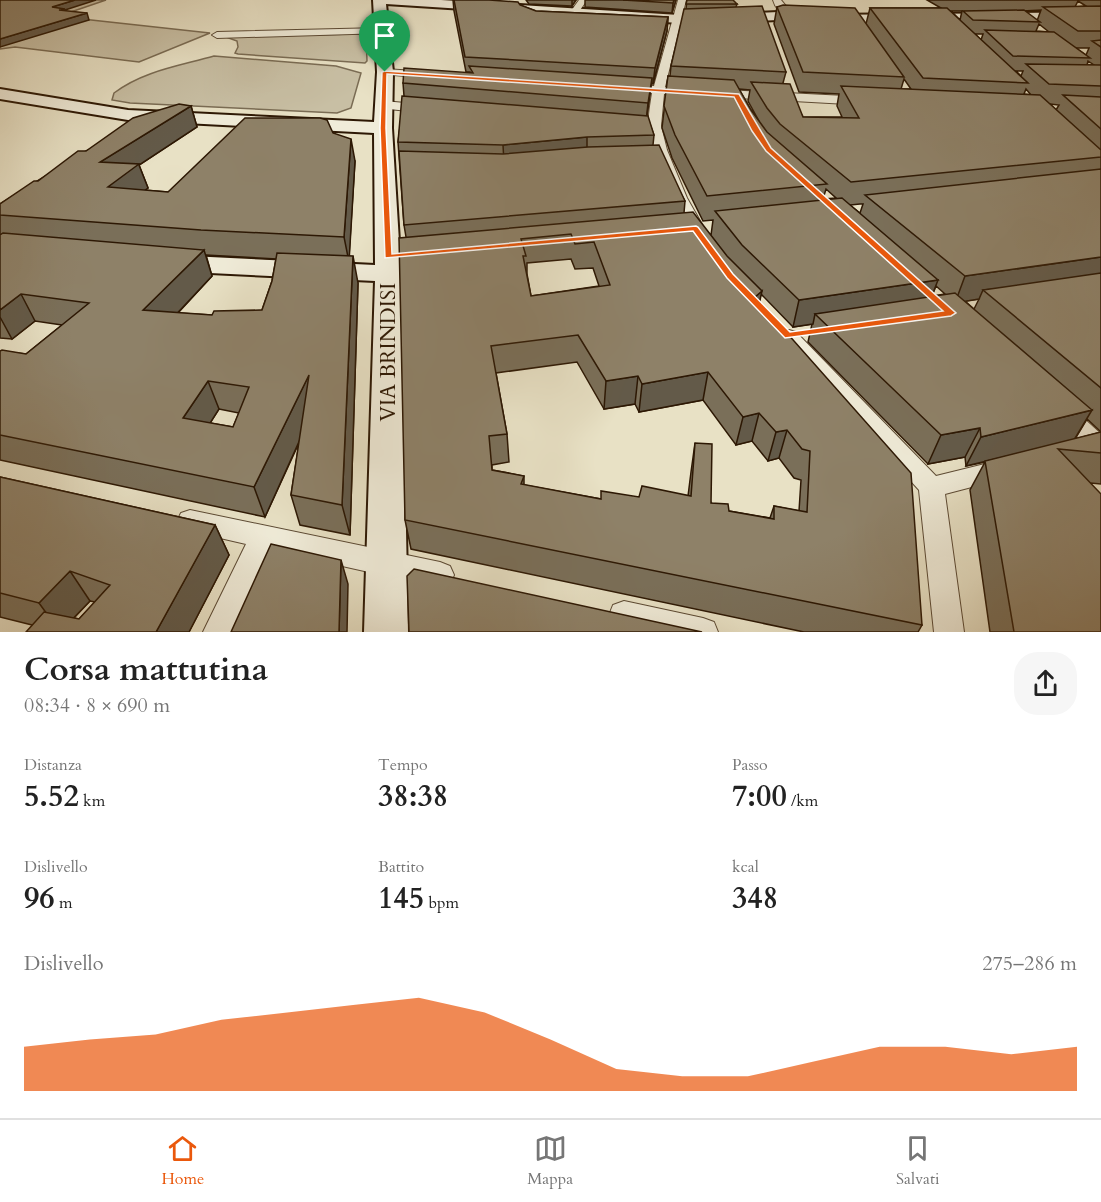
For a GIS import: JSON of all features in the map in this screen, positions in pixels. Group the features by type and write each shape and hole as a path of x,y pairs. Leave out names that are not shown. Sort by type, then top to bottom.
{"main road":[{"path":"381,0 523,4 575,12 676,22 723,20 787,12 1092,13"},
{"name":"VIA BRINDISI","path":"381,0 385,72 383,117 391,166 392,262 386,632"},
{"path":"787,12 857,23 943,17 1092,13"},
{"path":"0,94 128,115 383,117"},
{"path":"141,260 209,266 392,262"}],"street":[{"path":"575,12 583,0"},
{"path":"682,0 648,127 657,159 709,248"},
{"path":"523,4 524,14 536,19 676,22"},
{"path":"770,33 766,22 770,18 787,12"},
{"path":"1019,16 1035,29"},
{"path":"943,17 958,32"},
{"path":"217,35 382,32"},
{"path":"385,72 446,76"},
{"path":"612,87 736,95 791,93 876,102"},
{"path":"736,95 746,113"},
{"path":"383,117 443,110"},
{"path":"676,230 718,226"},
{"path":"811,333 784,331 931,487 949,632"},
{"path":"1044,396 1092,447"},
{"path":"931,487 1020,465"},
{"path":"160,514 465,580"},
{"path":"218,632 263,537"},
{"path":"601,610 703,632"}],"shaded area":[{"path":"0,0 106,0 65,14 73,18 210,33 139,62 15,47 0,49"},
{"path":"366,34 367,61 365,63 238,54 235,53 238,47 237,41 226,37"},
{"path":"214,56 336,66 361,73 351,108 337,113 130,103 112,100 114,93 137,79"}],"building":[{"path":"0,0 75,0 52,7 87,13 0,39"},
{"path":"454,0 518,2 536,11 668,17 655,68 465,57"},
{"path":"623,0 674,0 673,3"},
{"path":"687,0 733,0 737,4 686,4"},
{"path":"783,5 855,8 904,77 803,72 777,7"},
{"path":"762,6 786,72 671,66 684,9"},
{"path":"1101,6 1101,31 1078,31 1043,7"},
{"path":"870,8 947,8 1028,83 923,78"},
{"path":"1024,10 1040,22 973,20 963,11"},
{"path":"985,30 1054,32 1090,58 1013,56"},
{"path":"1101,40 1101,47 1092,41"},
{"path":"1026,64 1101,65 1101,86 1049,84"},
{"path":"469,66 652,78 648,103 403,83 404,68 473,73"},
{"path":"668,76 734,80 767,132 827,184 707,196 675,135 664,106"},
{"path":"751,82 790,84 803,117 859,118 841,86 1040,95 1101,150 1101,157 851,182 780,124"},
{"path":"1063,95 1101,97 1101,129"},
{"path":"402,96 648,116 654,135 587,137 503,145 398,142"},
{"path":"179,104 191,106 100,162 139,164 108,187 168,192 245,118 320,118 327,120 333,133 351,139 344,237 201,230 0,215 0,204 34,181 38,181 78,151 86,151 133,118"},
{"path":"659,145 685,201 404,225 399,151 503,154 588,147"},
{"path":"1101,169 1101,257 965,276 865,195"},
{"path":"842,198 938,280 799,300 742,245 715,211"},
{"path":"693,212 727,256 762,291 755,297 911,473 922,625 405,520 399,238","holes":["571,234 575,244 594,242 610,285 531,296 523,256 526,256 521,239","578,335 606,381 638,376 642,384 708,372 743,417 759,413 776,432 787,430 802,449 810,451 807,512 774,506 774,519 729,511 728,504 711,503 712,444 695,443 691,496 642,486 639,497 601,491 601,499 521,484 524,476 492,470 489,436 507,434 491,346"]},
{"path":"3,233 204,250 143,310 212,315 214,311 262,310 272,281 277,253 353,256 342,505 291,495 309,375 254,487 0,435 0,351 26,354 89,303 21,294 0,310 0,235","holes":["208,381 249,387 233,427 183,418"]},
{"path":"1101,273 1101,388 983,290"},
{"path":"955,293 1092,410 981,437 980,428 941,435 815,314"},
{"path":"1101,432 1101,453 1058,449 1101,494 1101,632 1014,632 985,461"},
{"path":"0,477 215,525 156,632 26,632 44,612 79,619 110,585 70,571 39,603 0,593"},
{"path":"271,544 341,560 339,632 231,632"},
{"path":"414,569 702,632 409,632 407,576"}],"route":[{"path":"385,72 736,95 755,131 769,150 951,313 788,336 730,276 696,229 388,257 383,128 385,72"}]}
